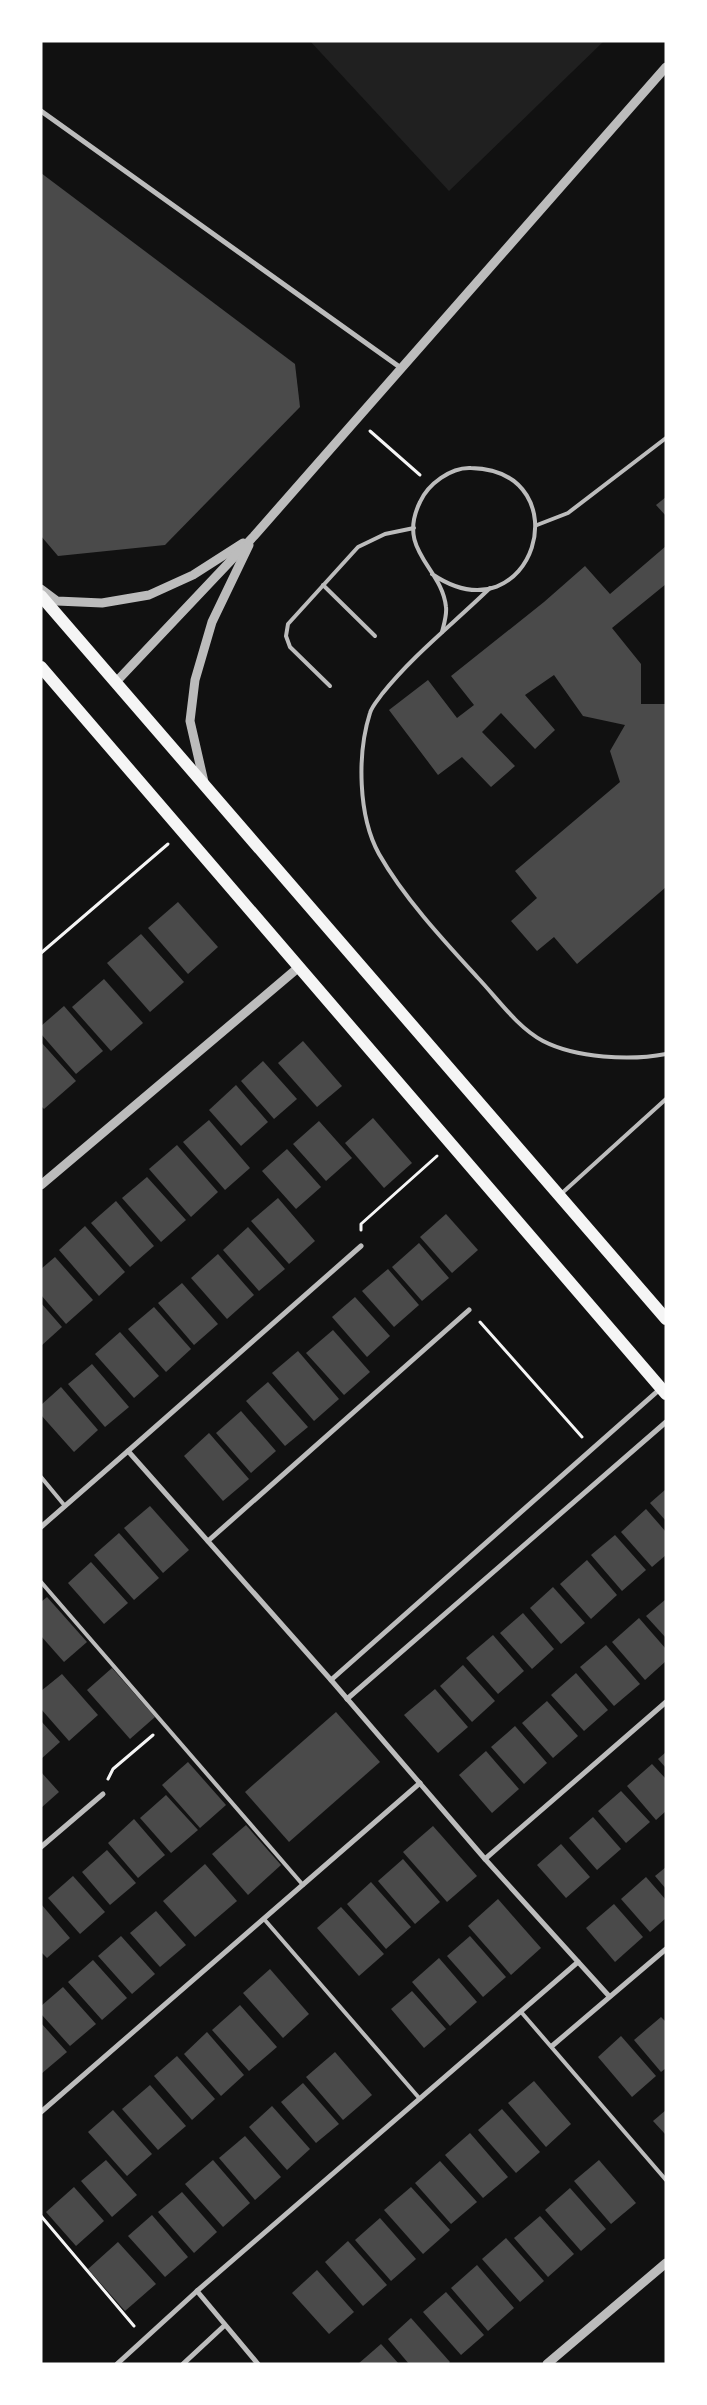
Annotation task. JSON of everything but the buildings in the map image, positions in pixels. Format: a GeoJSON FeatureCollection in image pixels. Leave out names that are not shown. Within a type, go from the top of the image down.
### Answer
{"type":"FeatureCollection","features":[{"type":"Feature","properties":{"kind":"main road"},"geometry":{"type":"LineString","coordinates":[[41,596],[666,1319]]}},
{"type":"Feature","properties":{"kind":"main road"},"geometry":{"type":"LineString","coordinates":[[41,667],[663,1391]]}},
{"type":"Feature","properties":{"kind":"street"},"geometry":{"type":"LineString","coordinates":[[116,682],[254,536],[666,67]]}},
{"type":"Feature","properties":{"kind":"street"},"geometry":{"type":"LineString","coordinates":[[41,111],[401,368]]}},
{"type":"Feature","properties":{"kind":"street"},"geometry":{"type":"LineString","coordinates":[[41,588],[57,601],[102,603],[149,595],[192,575],[254,536]]}},
{"type":"Feature","properties":{"kind":"street"},"geometry":{"type":"LineString","coordinates":[[204,784],[190,721],[195,680],[212,622],[254,536]]}},
{"type":"Feature","properties":{"kind":"street"},"geometry":{"type":"LineString","coordinates":[[41,1186],[299,967]]}},
{"type":"Feature","properties":{"kind":"street"},"geometry":{"type":"LineString","coordinates":[[41,1527],[361,1246]]}},
{"type":"Feature","properties":{"kind":"street"},"geometry":{"type":"LineString","coordinates":[[208,1542],[469,1310]]}},
{"type":"Feature","properties":{"kind":"street"},"geometry":{"type":"LineString","coordinates":[[331,1680],[592,1449],[663,1391]]}},
{"type":"Feature","properties":{"kind":"street"},"geometry":{"type":"LineString","coordinates":[[347,1699],[666,1422]]}},
{"type":"Feature","properties":{"kind":"street"},"geometry":{"type":"LineString","coordinates":[[128,1451],[331,1680],[485,1859],[608,1996]]}},
{"type":"Feature","properties":{"kind":"street"},"geometry":{"type":"LineString","coordinates":[[485,1859],[666,1702]]}},
{"type":"Feature","properties":{"kind":"street"},"geometry":{"type":"LineString","coordinates":[[41,2112],[420,1783]]}},
{"type":"Feature","properties":{"kind":"street"},"geometry":{"type":"LineString","coordinates":[[41,1847],[103,1794]]}},
{"type":"Feature","properties":{"kind":"street"},"geometry":{"type":"LineString","coordinates":[[552,2046],[608,1996],[666,1949]]}},
{"type":"Feature","properties":{"kind":"street"},"geometry":{"type":"LineString","coordinates":[[116,2364],[578,1962]]}},
{"type":"Feature","properties":{"kind":"street"},"geometry":{"type":"LineString","coordinates":[[547,2364],[666,2263]]}},
{"type":"Feature","properties":{"kind":"street"},"geometry":{"type":"LineString","coordinates":[[197,2292],[258,2364]]}},
{"type":"Feature","properties":{"kind":"street"},"geometry":{"type":"LineString","coordinates":[[183,2364],[225,2325]]}},
{"type":"Feature","properties":{"kind":"lane"},"geometry":{"type":"LineString","coordinates":[[536,525],[568,513],[666,438]]}},
{"type":"Feature","properties":{"kind":"lane"},"geometry":{"type":"LineString","coordinates":[[432,574],[449,584],[469,590],[490,588],[510,580],[525,565],[534,546],[536,525],[532,504],[520,487],[505,475],[486,468],[466,468],[448,474],[432,485],[420,501],[414,520],[414,539],[421,558],[432,574],[446,605],[447,614],[442,632]]}},
{"type":"Feature","properties":{"kind":"lane"},"geometry":{"type":"LineString","coordinates":[[330,686],[290,647],[286,636],[288,624],[358,547],[385,534],[414,528]]}},
{"type":"Feature","properties":{"kind":"lane"},"geometry":{"type":"LineString","coordinates":[[323,585],[375,636]]}},
{"type":"Feature","properties":{"kind":"lane"},"geometry":{"type":"LineString","coordinates":[[490,588],[396,677],[370,711],[363,740],[361,780],[365,812],[378,852],[404,890],[453,950],[525,1028],[557,1046],[586,1054],[654,1056],[666,1054]]}},
{"type":"Feature","properties":{"kind":"lane"},"geometry":{"type":"LineString","coordinates":[[560,1196],[666,1099]]}},
{"type":"Feature","properties":{"kind":"lane"},"geometry":{"type":"LineString","coordinates":[[41,1477],[66,1506]]}},
{"type":"Feature","properties":{"kind":"lane"},"geometry":{"type":"LineString","coordinates":[[41,1582],[303,1885]]}},
{"type":"Feature","properties":{"kind":"lane"},"geometry":{"type":"LineString","coordinates":[[264,1919],[420,2099]]}},
{"type":"Feature","properties":{"kind":"lane"},"geometry":{"type":"LineString","coordinates":[[522,2012],[666,2180]]}},
{"type":"Feature","properties":{"kind":"path"},"geometry":{"type":"LineString","coordinates":[[357,419],[432,485]]}},
{"type":"Feature","properties":{"kind":"path"},"geometry":{"type":"LineString","coordinates":[[41,953],[182,832]]}},
{"type":"Feature","properties":{"kind":"path"},"geometry":{"type":"LineString","coordinates":[[361,1246],[361,1224],[450,1143]]}},
{"type":"Feature","properties":{"kind":"path"},"geometry":{"type":"LineString","coordinates":[[469,1310],[592,1449]]}},
{"type":"Feature","properties":{"kind":"path"},"geometry":{"type":"LineString","coordinates":[[103,1794],[112,1769],[165,1725]]}},
{"type":"Feature","properties":{"kind":"path"},"geometry":{"type":"LineString","coordinates":[[41,2216],[145,2338]]}},
{"type":"Feature","properties":{"kind":"shaded area"},"geometry":{"type":"Polygon","coordinates":[[[310,41],[604,41],[449,191],[310,41]]]}}]}
